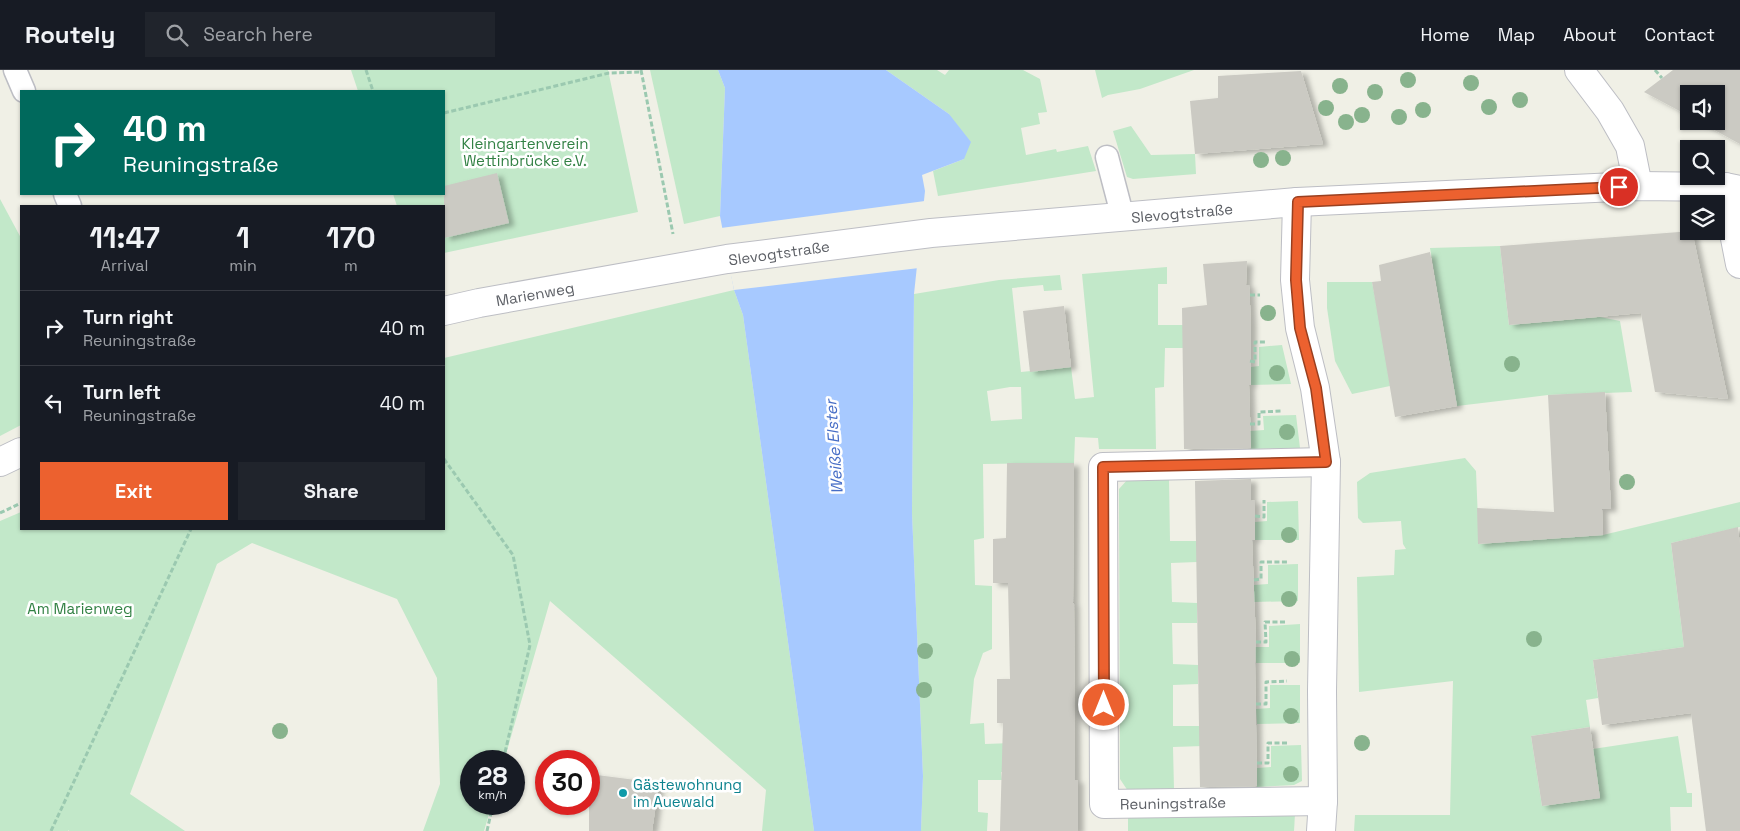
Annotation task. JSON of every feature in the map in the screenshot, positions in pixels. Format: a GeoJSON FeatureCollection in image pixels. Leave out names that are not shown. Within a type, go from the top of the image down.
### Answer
{"type":"FeatureCollection","features":[{"type":"Feature","properties":{"kind":"street"},"geometry":{"type":"LineString","coordinates":[[1579,70],[1610,111],[1630,146],[1638,186]]}},
{"type":"Feature","properties":{"kind":"street","name":"Slevogtstraße"},"geometry":{"type":"LineString","coordinates":[[626,279],[727,259],[931,233],[1298,202],[1638,186],[1732,188]]}},
{"type":"Feature","properties":{"kind":"street"},"geometry":{"type":"LineString","coordinates":[[1732,188],[1740,264]]}},
{"type":"Feature","properties":{"kind":"street"},"geometry":{"type":"LineString","coordinates":[[1298,202],[1296,280],[1300,328],[1316,388],[1326,462],[1322,691],[1323,801],[1321,831]]}},
{"type":"Feature","properties":{"kind":"street","name":"Marienweg"},"geometry":{"type":"LineString","coordinates":[[445,312],[479,304],[626,279]]}},
{"type":"Feature","properties":{"kind":"street"},"geometry":{"type":"LineString","coordinates":[[0,462],[20,452]]}},
{"type":"Feature","properties":{"kind":"street","name":"Reuningstraße"},"geometry":{"type":"LineString","coordinates":[[1323,801],[1104,804],[1103,467],[1326,462]]}},
{"type":"Feature","properties":{"kind":"lane"},"geometry":{"type":"LineString","coordinates":[[15,70],[24,90]]}},
{"type":"Feature","properties":{"kind":"lane"},"geometry":{"type":"LineString","coordinates":[[1107,157],[1123,218]]}},
{"type":"Feature","properties":{"kind":"path"},"geometry":{"type":"LineString","coordinates":[[366,70],[373,90]]}},
{"type":"Feature","properties":{"kind":"path"},"geometry":{"type":"LineString","coordinates":[[1654,70],[1662,78]]}},
{"type":"Feature","properties":{"kind":"path"},"geometry":{"type":"LineString","coordinates":[[445,114],[609,73],[641,71],[680,268]]}},
{"type":"Feature","properties":{"kind":"path"},"geometry":{"type":"LineString","coordinates":[[1250,362],[1255,362],[1255,342],[1275,341]]}},
{"type":"Feature","properties":{"kind":"path"},"geometry":{"type":"LineString","coordinates":[[1250,424],[1259,424],[1259,412],[1291,411]]}},
{"type":"Feature","properties":{"kind":"path"},"geometry":{"type":"LineString","coordinates":[[445,460],[513,555],[515,564],[530,645],[506,750]]}},
{"type":"Feature","properties":{"kind":"path"},"geometry":{"type":"LineString","coordinates":[[1255,516],[1264,517],[1264,500],[1272,499]]}},
{"type":"Feature","properties":{"kind":"path"},"geometry":{"type":"LineString","coordinates":[[0,513],[20,503]]}},
{"type":"Feature","properties":{"kind":"path"},"geometry":{"type":"LineString","coordinates":[[51,831],[191,530]]}},
{"type":"Feature","properties":{"kind":"path"},"geometry":{"type":"LineString","coordinates":[[1254,580],[1261,579],[1261,562],[1296,561]]}},
{"type":"Feature","properties":{"kind":"path"},"geometry":{"type":"LineString","coordinates":[[1256,642],[1266,642],[1265,622],[1289,622]]}},
{"type":"Feature","properties":{"kind":"path"},"geometry":{"type":"LineString","coordinates":[[1256,704],[1266,704],[1266,682],[1296,681]]}},
{"type":"Feature","properties":{"kind":"path"},"geometry":{"type":"LineString","coordinates":[[1257,763],[1268,763],[1268,743],[1296,742]]}},
{"type":"Feature","properties":{"kind":"path"},"geometry":{"type":"LineString","coordinates":[[487,831],[491,815]]}},
{"type":"Feature","properties":{"kind":"green space","name":"Kleingartenverein Wettinbrücke e.V."},"geometry":{"type":"Polygon","coordinates":[[[351,70],[608,70],[638,212],[445,253],[445,205],[397,205],[393,195],[445,195],[445,90],[358,90],[351,70]]]}},
{"type":"Feature","properties":{"kind":"green space"},"geometry":{"type":"Polygon","coordinates":[[[650,70],[718,70],[725,88],[720,216],[684,224],[650,70]]]}},
{"type":"Feature","properties":{"kind":"green space"},"geometry":{"type":"Polygon","coordinates":[[[886,70],[937,70],[945,75],[949,70],[1023,70],[1040,79],[1047,112],[1038,113],[1040,124],[1021,128],[1026,155],[1056,149],[1057,152],[1088,146],[1096,171],[938,196],[933,171],[964,159],[949,114],[886,70]]]}},
{"type":"Feature","properties":{"kind":"green space"},"geometry":{"type":"Polygon","coordinates":[[[1095,70],[1194,70],[1140,89],[1108,95],[1102,98],[1095,70]]]}},
{"type":"Feature","properties":{"kind":"green space"},"geometry":{"type":"Polygon","coordinates":[[[1131,126],[1151,155],[1195,154],[1196,174],[1133,179],[1127,177],[1113,131],[1131,126]]]}},
{"type":"Feature","properties":{"kind":"green space"},"geometry":{"type":"Polygon","coordinates":[[[0,199],[20,236],[20,426],[0,436],[0,199]]]}},
{"type":"Feature","properties":{"kind":"green space"},"geometry":{"type":"Polygon","coordinates":[[[1500,246],[1509,325],[1600,317],[1620,321],[1632,392],[1548,395],[1457,406],[1430,248],[1500,246]]]}},
{"type":"Feature","properties":{"kind":"green space"},"geometry":{"type":"Polygon","coordinates":[[[1167,267],[1167,284],[1158,284],[1158,325],[1197,325],[1197,348],[1165,348],[1164,387],[1155,388],[1156,449],[1099,449],[1098,438],[1075,437],[1074,463],[983,464],[984,538],[974,540],[975,585],[992,586],[992,649],[983,653],[974,679],[970,724],[984,723],[985,744],[1012,743],[1038,772],[1001,772],[1002,780],[978,780],[978,812],[988,813],[987,831],[921,831],[923,776],[912,513],[914,294],[999,280],[1060,275],[1062,290],[1044,291],[1043,285],[1012,288],[1021,372],[1071,367],[1075,399],[1094,397],[1082,274],[1167,267]],[[1021,387],[987,391],[991,421],[1022,419],[1021,387]]]}},
{"type":"Feature","properties":{"kind":"green space"},"geometry":{"type":"Polygon","coordinates":[[[1327,282],[1372,282],[1390,386],[1352,394],[1335,361],[1327,308],[1327,282]]]}},
{"type":"Feature","properties":{"kind":"green space","name":"Am Marienweg"},"geometry":{"type":"Polygon","coordinates":[[[734,290],[743,315],[814,831],[762,831],[766,790],[550,601],[507,750],[460,750],[460,815],[489,815],[484,831],[423,831],[440,784],[437,678],[397,599],[252,543],[217,564],[130,794],[185,831],[0,831],[0,521],[20,512],[20,530],[445,530],[445,358],[734,290]]]}},
{"type":"Feature","properties":{"kind":"green space"},"geometry":{"type":"Polygon","coordinates":[[[1282,345],[1291,384],[1251,385],[1251,367],[1259,366],[1259,347],[1282,345]]]}},
{"type":"Feature","properties":{"kind":"green space"},"geometry":{"type":"Polygon","coordinates":[[[1296,415],[1300,448],[1251,449],[1250,431],[1264,430],[1263,416],[1296,415]]]}},
{"type":"Feature","properties":{"kind":"green space"},"geometry":{"type":"Polygon","coordinates":[[[1465,458],[1476,471],[1479,544],[1603,535],[1740,502],[1740,527],[1671,543],[1684,647],[1593,660],[1598,698],[1586,700],[1590,727],[1531,736],[1542,806],[1600,798],[1593,749],[1678,736],[1687,793],[1692,793],[1692,807],[1670,807],[1671,831],[1354,831],[1355,815],[1450,815],[1453,681],[1359,692],[1357,577],[1394,575],[1395,550],[1406,549],[1403,544],[1401,521],[1363,523],[1358,518],[1357,482],[1370,473],[1465,458]]]}},
{"type":"Feature","properties":{"kind":"green space"},"geometry":{"type":"Polygon","coordinates":[[[1169,478],[1170,541],[1197,541],[1197,562],[1171,563],[1172,602],[1197,603],[1197,623],[1172,623],[1173,664],[1198,665],[1198,684],[1173,685],[1173,726],[1203,726],[1203,746],[1173,747],[1174,789],[1128,791],[1120,779],[1119,489],[1128,479],[1169,478]]]}},
{"type":"Feature","properties":{"kind":"green space"},"geometry":{"type":"Polygon","coordinates":[[[1298,501],[1299,540],[1255,540],[1255,522],[1267,521],[1267,502],[1298,501]]]}},
{"type":"Feature","properties":{"kind":"green space"},"geometry":{"type":"Polygon","coordinates":[[[1298,564],[1298,601],[1254,602],[1254,585],[1268,584],[1268,565],[1298,564]]]}},
{"type":"Feature","properties":{"kind":"green space"},"geometry":{"type":"Polygon","coordinates":[[[1300,624],[1300,663],[1256,663],[1255,647],[1269,647],[1269,626],[1300,624]]]}},
{"type":"Feature","properties":{"kind":"green space"},"geometry":{"type":"Polygon","coordinates":[[[1270,685],[1300,685],[1300,723],[1257,724],[1256,709],[1270,708],[1270,685]]]}},
{"type":"Feature","properties":{"kind":"green space"},"geometry":{"type":"Polygon","coordinates":[[[1301,745],[1302,781],[1294,785],[1257,787],[1257,768],[1271,767],[1271,746],[1301,745]]]}},
{"type":"Feature","properties":{"kind":"green space"},"geometry":{"type":"Polygon","coordinates":[[[1295,814],[1294,831],[1128,831],[1128,817],[1295,814]]]}},
{"type":"Feature","properties":{"kind":"water","name":"Weiße Elster"},"geometry":{"type":"Polygon","coordinates":[[[718,70],[886,70],[949,114],[971,142],[964,159],[922,175],[925,191],[914,294],[912,513],[923,776],[921,831],[814,831],[743,315],[734,290],[720,216],[725,88],[718,70]]]}},
{"type":"Feature","properties":{"kind":"pier"},"geometry":{"type":"Polygon","coordinates":[[[925,201],[919,268],[734,290],[721,228],[925,201]]]}},
{"type":"Feature","properties":{"kind":"building"},"geometry":{"type":"Polygon","coordinates":[[[1673,70],[1740,70],[1740,144],[1714,130],[1725,130],[1725,85],[1680,85],[1680,111],[1644,92],[1673,70]]]}},
{"type":"Feature","properties":{"kind":"building"},"geometry":{"type":"Polygon","coordinates":[[[1301,71],[1323,144],[1195,154],[1190,101],[1218,98],[1218,76],[1301,71]]]}},
{"type":"Feature","properties":{"kind":"building"},"geometry":{"type":"Polygon","coordinates":[[[497,173],[509,223],[445,238],[445,186],[497,173]]]}},
{"type":"Feature","properties":{"kind":"building"},"geometry":{"type":"Polygon","coordinates":[[[1680,232],[1680,240],[1694,240],[1728,399],[1655,392],[1641,313],[1509,325],[1500,246],[1680,232]]]}},
{"type":"Feature","properties":{"kind":"building"},"geometry":{"type":"Polygon","coordinates":[[[1430,252],[1457,406],[1395,417],[1372,282],[1381,281],[1379,265],[1430,252]]]}},
{"type":"Feature","properties":{"kind":"building"},"geometry":{"type":"Polygon","coordinates":[[[1247,261],[1246,285],[1249,285],[1251,324],[1251,385],[1249,385],[1251,448],[1184,449],[1182,308],[1207,305],[1203,264],[1247,261]]]}},
{"type":"Feature","properties":{"kind":"building"},"geometry":{"type":"Polygon","coordinates":[[[1064,306],[1071,367],[1030,372],[1023,311],[1064,306]]]}},
{"type":"Feature","properties":{"kind":"building"},"geometry":{"type":"Polygon","coordinates":[[[1605,392],[1611,509],[1602,509],[1603,535],[1478,544],[1477,508],[1554,512],[1548,395],[1605,392]]]}},
{"type":"Feature","properties":{"kind":"building"},"geometry":{"type":"Polygon","coordinates":[[[1007,463],[1074,463],[1073,603],[1075,780],[1078,780],[1078,831],[1000,831],[1003,723],[997,723],[997,679],[1010,679],[1008,583],[993,583],[993,539],[1006,538],[1007,463]]]}},
{"type":"Feature","properties":{"kind":"building"},"geometry":{"type":"Polygon","coordinates":[[[1251,479],[1251,501],[1255,500],[1255,540],[1252,540],[1256,642],[1257,786],[1200,787],[1195,481],[1251,479]]]}},
{"type":"Feature","properties":{"kind":"building"},"geometry":{"type":"Polygon","coordinates":[[[1738,527],[1740,546],[1740,831],[1706,831],[1691,713],[1602,725],[1593,660],[1684,647],[1671,543],[1738,527]]]}},
{"type":"Feature","properties":{"kind":"building"},"geometry":{"type":"Polygon","coordinates":[[[1590,727],[1600,798],[1542,806],[1531,736],[1590,727]]]}},
{"type":"Feature","properties":{"kind":"building","name":"Gästewohnung im Auewald"},"geometry":{"type":"Polygon","coordinates":[[[600,775],[659,783],[652,831],[589,831],[589,815],[600,815],[600,775]]]}},
{"type":"Feature","properties":{"kind":"place","name":"Gästewohnung im Auewald"},"geometry":{"type":"Point","coordinates":[623,793]}},
{"type":"Feature","properties":{"kind":"route"},"geometry":{"type":"LineString","coordinates":[[1104,705],[1103,467],[1326,462],[1316,388],[1300,328],[1296,280],[1298,202],[1619,187]]}}]}
